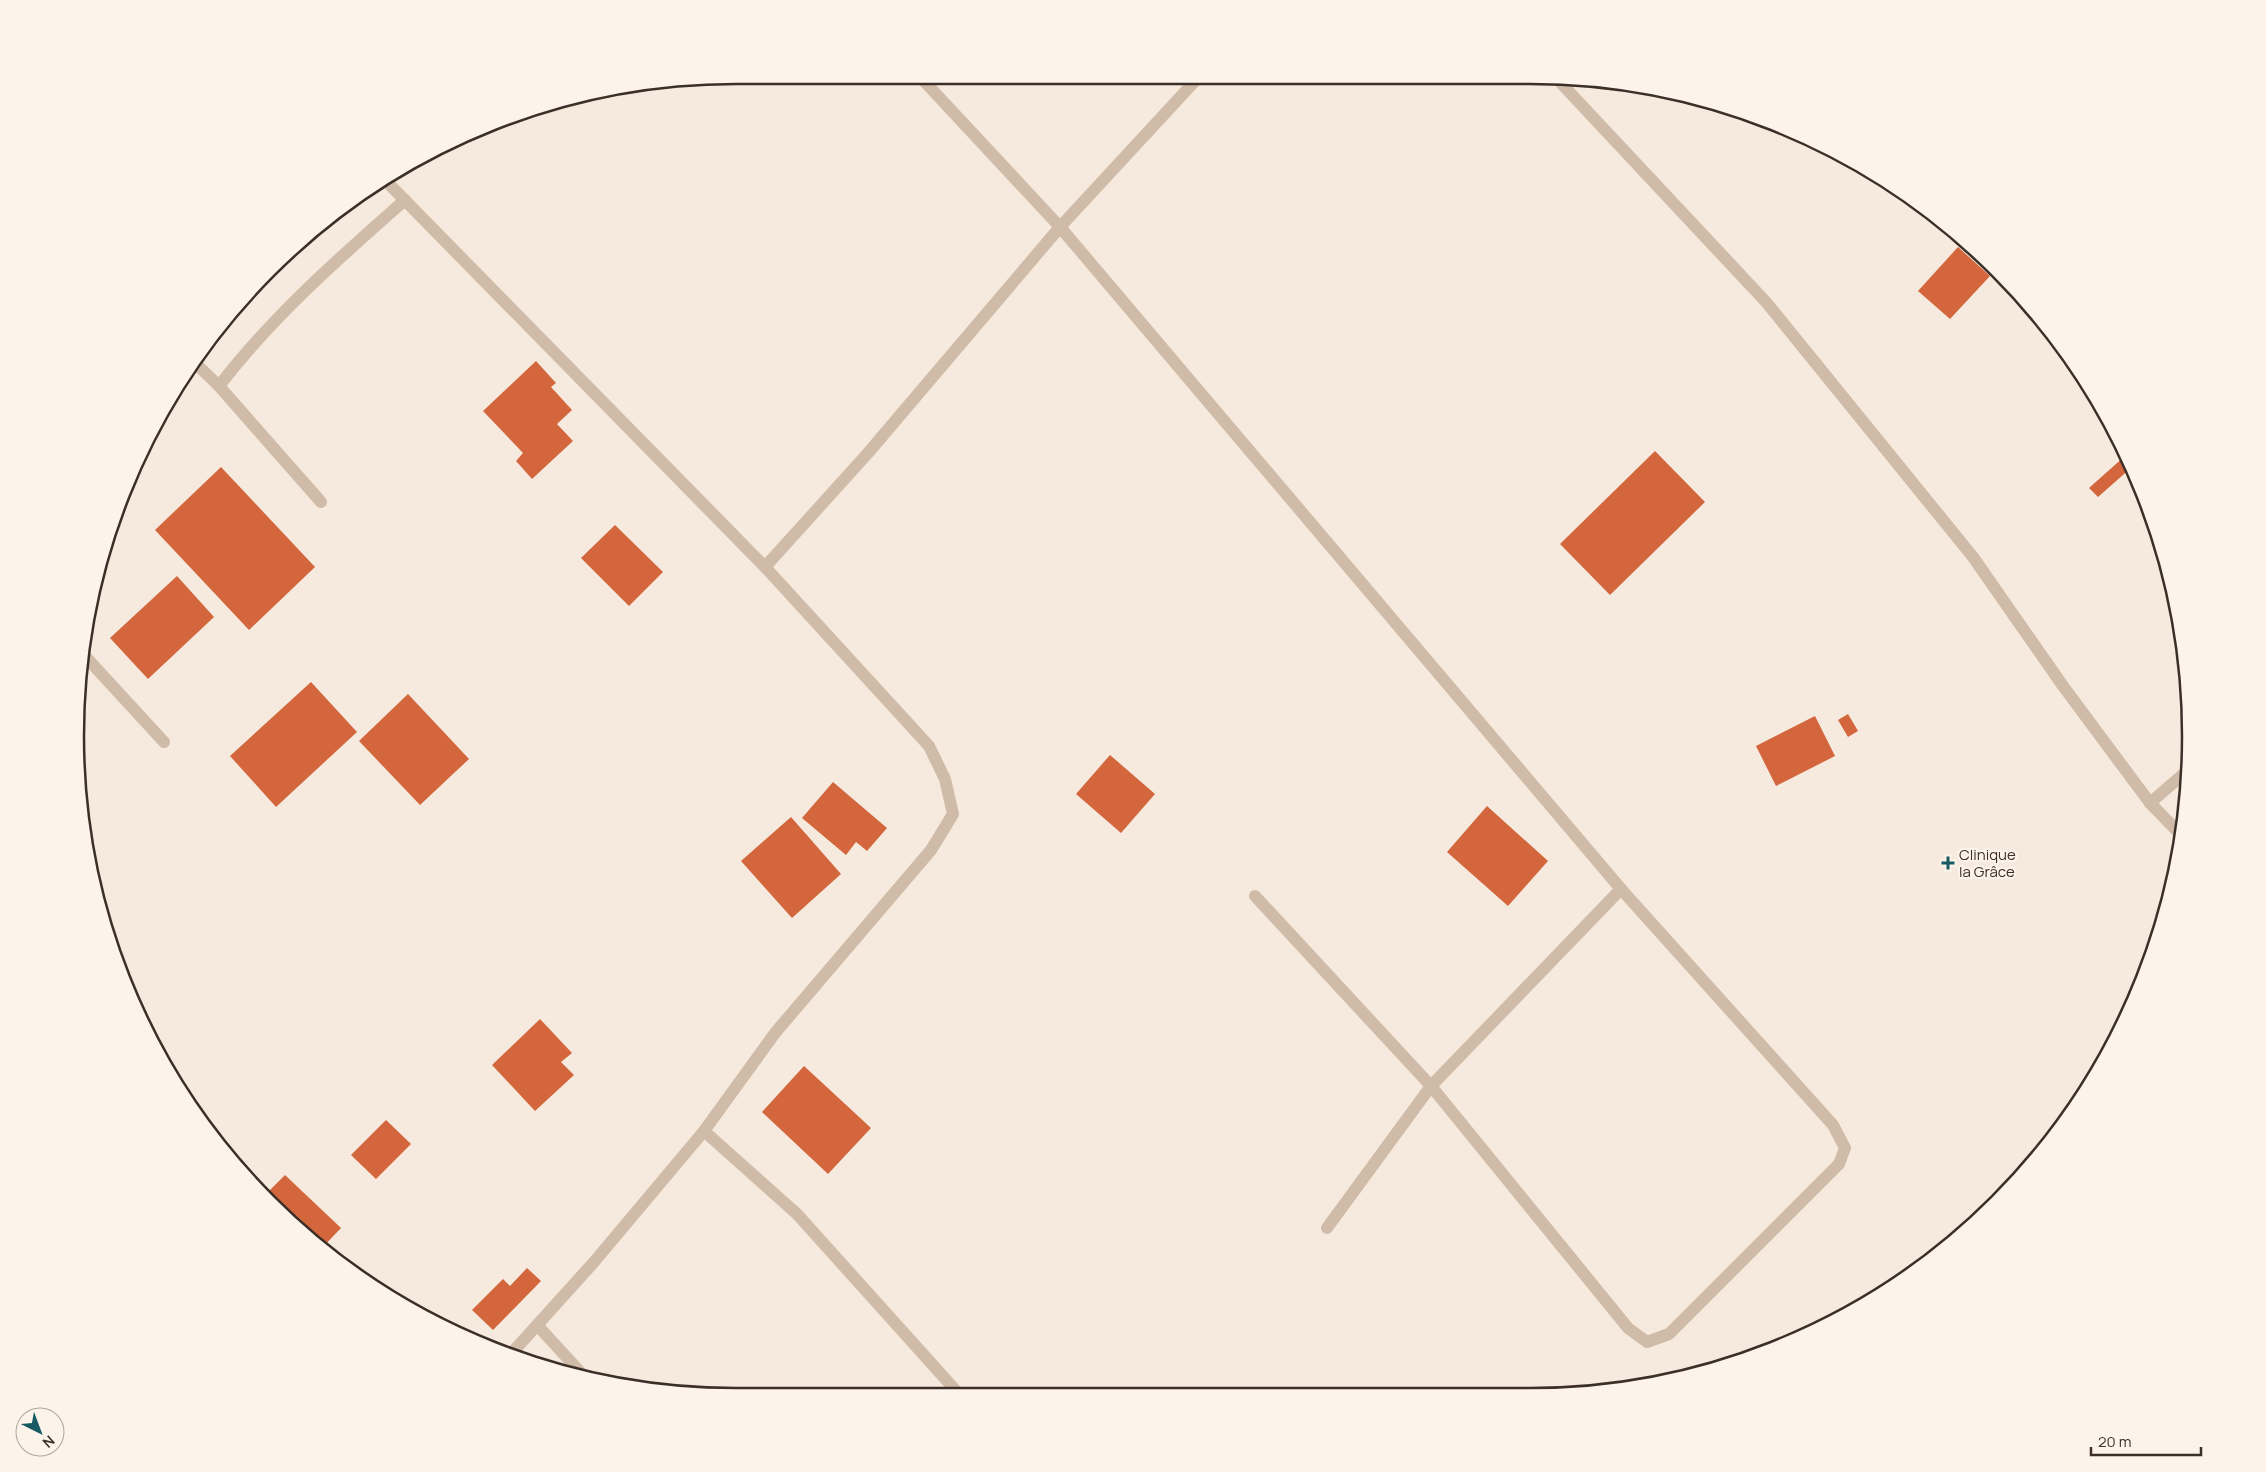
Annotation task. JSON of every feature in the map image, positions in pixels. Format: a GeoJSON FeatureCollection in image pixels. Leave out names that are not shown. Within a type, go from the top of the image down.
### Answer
{"type":"FeatureCollection","features":[{"type":"Feature","properties":{"kind":"street"},"geometry":{"type":"LineString","coordinates":[[927,84],[1060,227],[1620,889],[1833,1125],[1845,1148],[1839,1164],[1669,1334],[1647,1342],[1628,1328],[1431,1086],[1255,896]]}},
{"type":"Feature","properties":{"kind":"street"},"geometry":{"type":"LineString","coordinates":[[765,567],[868,453],[1060,227],[1191,84]]}},
{"type":"Feature","properties":{"kind":"street"},"geometry":{"type":"LineString","coordinates":[[1562,85],[1772,310],[1973,557],[2063,686],[2150,803],[2176,829]]}},
{"type":"Feature","properties":{"kind":"street"},"geometry":{"type":"LineString","coordinates":[[389,184],[765,567],[929,746],[945,779],[953,814],[932,850],[775,1033],[704,1131],[538,1326],[515,1350]]}},
{"type":"Feature","properties":{"kind":"street"},"geometry":{"type":"LineString","coordinates":[[219,386],[248,349],[334,263],[405,200]]}},
{"type":"Feature","properties":{"kind":"street"},"geometry":{"type":"LineString","coordinates":[[199,367],[219,386],[321,502]]}},
{"type":"Feature","properties":{"kind":"street"},"geometry":{"type":"LineString","coordinates":[[88,660],[164,742]]}},
{"type":"Feature","properties":{"kind":"street"},"geometry":{"type":"LineString","coordinates":[[2150,803],[2181,776]]}},
{"type":"Feature","properties":{"kind":"street"},"geometry":{"type":"LineString","coordinates":[[1327,1228],[1431,1086],[1620,889]]}},
{"type":"Feature","properties":{"kind":"street"},"geometry":{"type":"LineString","coordinates":[[704,1131],[797,1214],[954,1388]]}},
{"type":"Feature","properties":{"kind":"street"},"geometry":{"type":"LineString","coordinates":[[538,1326],[577,1368]]}},
{"type":"Feature","properties":{"kind":"building"},"geometry":{"type":"Polygon","coordinates":[[[1958,247],[1990,276],[1950,319],[1918,291],[1958,247]]]}},
{"type":"Feature","properties":{"kind":"building"},"geometry":{"type":"Polygon","coordinates":[[[536,361],[556,383],[551,387],[572,410],[557,424],[573,441],[532,479],[516,461],[523,453],[483,411],[536,361]]]}},
{"type":"Feature","properties":{"kind":"building"},"geometry":{"type":"Polygon","coordinates":[[[1655,451],[1705,502],[1610,595],[1560,544],[1655,451]]]}},
{"type":"Feature","properties":{"kind":"building"},"geometry":{"type":"Polygon","coordinates":[[[2121,460],[2126,472],[2098,497],[2089,488],[2121,460]]]}},
{"type":"Feature","properties":{"kind":"building"},"geometry":{"type":"Polygon","coordinates":[[[221,467],[315,567],[249,630],[155,530],[221,467]]]}},
{"type":"Feature","properties":{"kind":"building"},"geometry":{"type":"Polygon","coordinates":[[[615,525],[663,572],[629,606],[581,558],[615,525]]]}},
{"type":"Feature","properties":{"kind":"building"},"geometry":{"type":"Polygon","coordinates":[[[177,576],[214,617],[148,679],[110,638],[177,576]]]}},
{"type":"Feature","properties":{"kind":"building"},"geometry":{"type":"Polygon","coordinates":[[[311,682],[357,732],[276,807],[230,756],[311,682]]]}},
{"type":"Feature","properties":{"kind":"building"},"geometry":{"type":"Polygon","coordinates":[[[408,694],[469,759],[420,805],[359,741],[408,694]]]}},
{"type":"Feature","properties":{"kind":"building"},"geometry":{"type":"Polygon","coordinates":[[[1848,714],[1858,731],[1848,737],[1838,720],[1848,714]]]}},
{"type":"Feature","properties":{"kind":"building"},"geometry":{"type":"Polygon","coordinates":[[[1815,716],[1835,756],[1776,786],[1756,746],[1815,716]]]}},
{"type":"Feature","properties":{"kind":"building"},"geometry":{"type":"Polygon","coordinates":[[[1110,755],[1155,794],[1121,833],[1076,794],[1110,755]]]}},
{"type":"Feature","properties":{"kind":"building"},"geometry":{"type":"Polygon","coordinates":[[[833,782],[887,828],[867,851],[856,842],[846,855],[802,818],[833,782]]]}},
{"type":"Feature","properties":{"kind":"building"},"geometry":{"type":"Polygon","coordinates":[[[1487,806],[1548,861],[1508,906],[1447,852],[1487,806]]]}},
{"type":"Feature","properties":{"kind":"building"},"geometry":{"type":"Polygon","coordinates":[[[791,817],[841,874],[792,918],[741,861],[791,817]]]}},
{"type":"Feature","properties":{"kind":"building"},"geometry":{"type":"Polygon","coordinates":[[[540,1019],[572,1053],[561,1062],[574,1075],[535,1111],[492,1065],[540,1019]]]}},
{"type":"Feature","properties":{"kind":"building"},"geometry":{"type":"Polygon","coordinates":[[[804,1066],[871,1128],[828,1174],[762,1112],[804,1066]]]}},
{"type":"Feature","properties":{"kind":"building"},"geometry":{"type":"Polygon","coordinates":[[[386,1120],[411,1144],[376,1179],[351,1155],[386,1120]]]}},
{"type":"Feature","properties":{"kind":"building"},"geometry":{"type":"Polygon","coordinates":[[[285,1175],[341,1228],[327,1243],[269,1191],[285,1175]]]}},
{"type":"Feature","properties":{"kind":"building"},"geometry":{"type":"Polygon","coordinates":[[[527,1268],[541,1281],[493,1330],[472,1310],[503,1279],[510,1286],[527,1268]]]}},
{"type":"Feature","properties":{"kind":"place","name":"Clinique la Grâce"},"geometry":{"type":"Point","coordinates":[1948,863]}}]}
